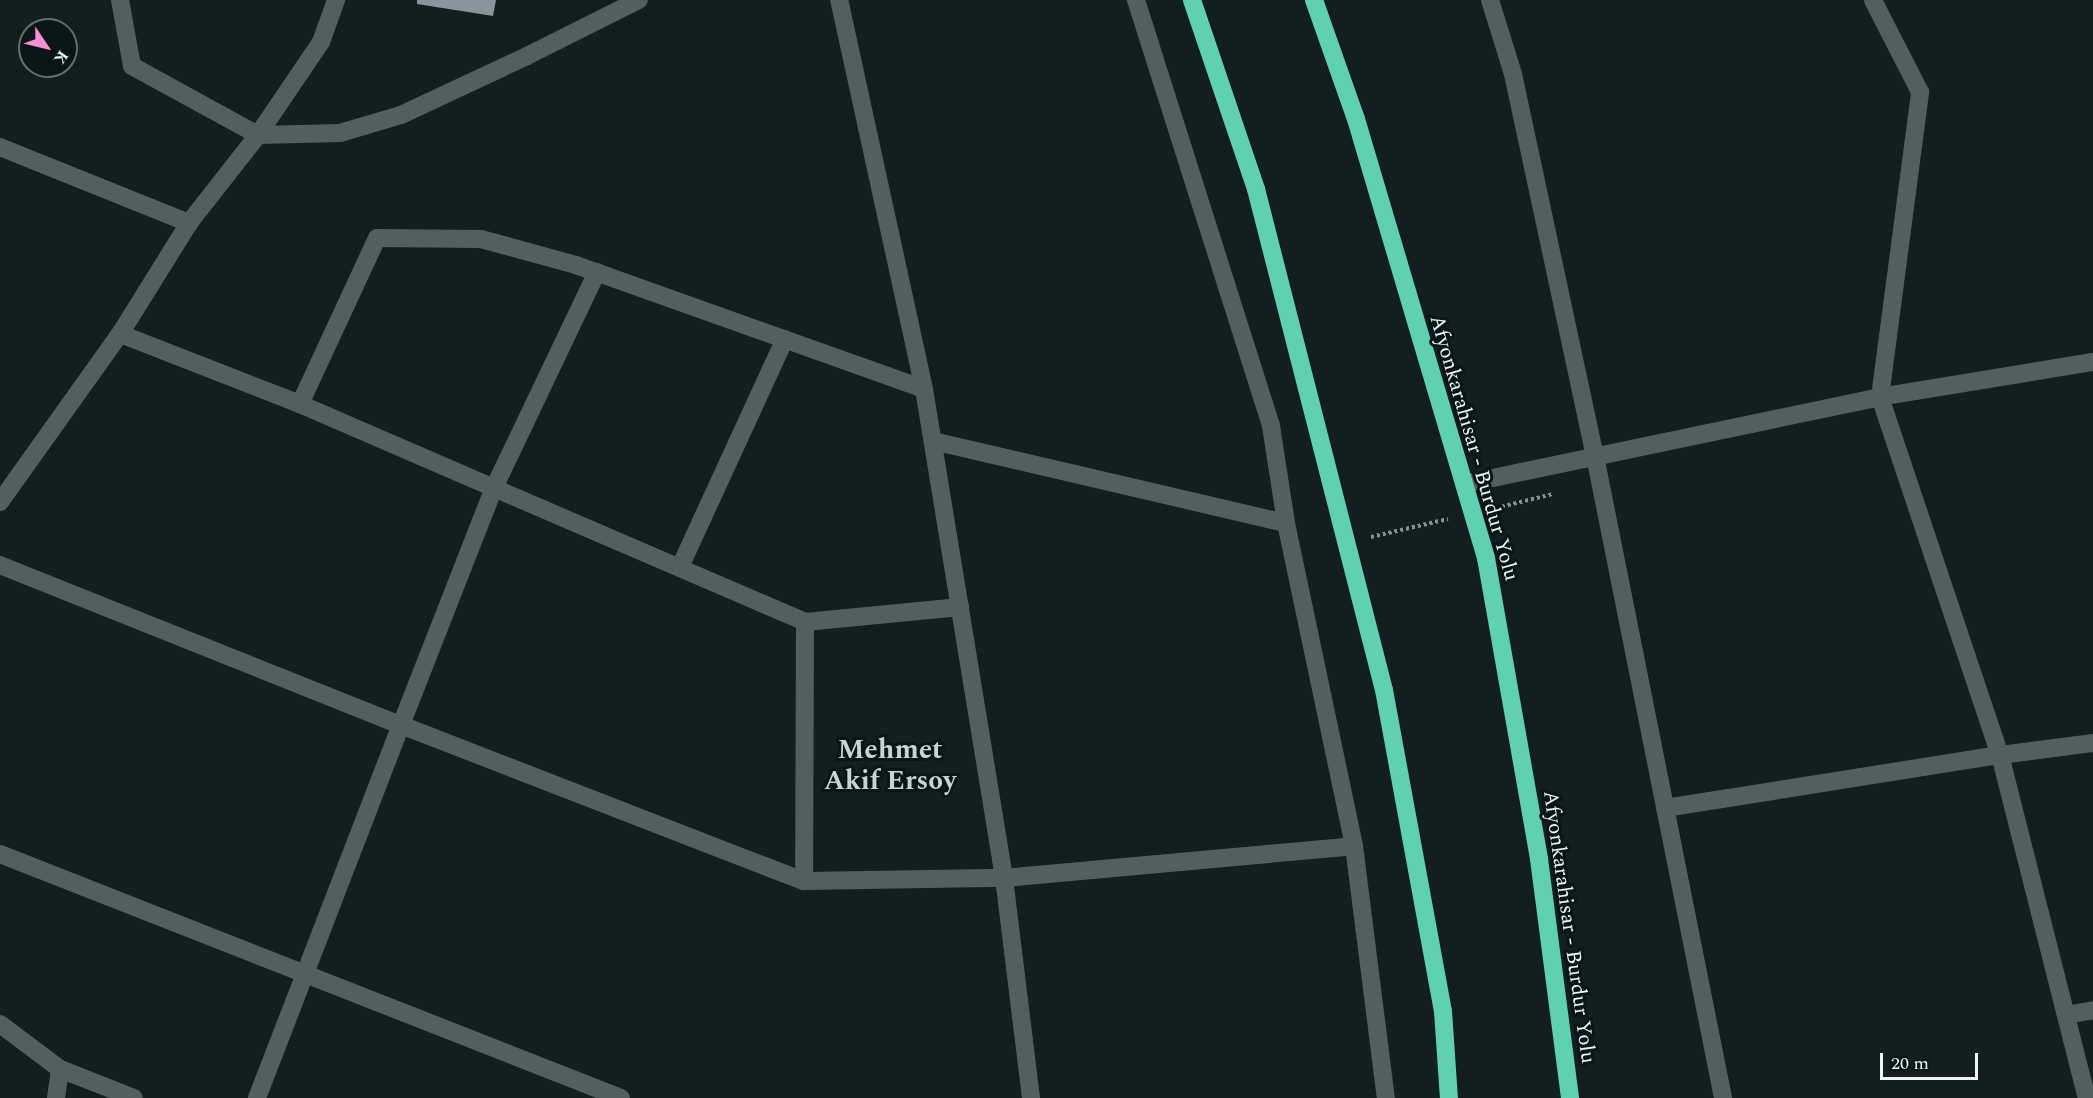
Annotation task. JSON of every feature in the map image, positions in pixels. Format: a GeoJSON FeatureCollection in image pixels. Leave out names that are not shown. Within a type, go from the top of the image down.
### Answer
{"type":"FeatureCollection","features":[{"type":"Feature","properties":{"kind":"highway"},"geometry":{"type":"LineString","coordinates":[[1192,0],[1256,189],[1384,690],[1443,1011],[1449,1098]]}},
{"type":"Feature","properties":{"kind":"highway","name":"Afyonkarahisar - Burdur Yolu"},"geometry":{"type":"LineString","coordinates":[[1314,0],[1356,119],[1486,558],[1539,859],[1570,1098]]}},
{"type":"Feature","properties":{"kind":"street"},"geometry":{"type":"LineString","coordinates":[[120,0],[132,66],[258,135],[340,133],[401,115],[639,0]]}},
{"type":"Feature","properties":{"kind":"street"},"geometry":{"type":"LineString","coordinates":[[0,502],[120,334],[189,224],[258,135],[321,42],[336,0]]}},
{"type":"Feature","properties":{"kind":"street"},"geometry":{"type":"LineString","coordinates":[[839,0],[924,389],[1004,878],[1030,1098]]}},
{"type":"Feature","properties":{"kind":"street"},"geometry":{"type":"LineString","coordinates":[[1136,0],[1271,426],[1286,523],[1354,846],[1386,1098]]}},
{"type":"Feature","properties":{"kind":"street"},"geometry":{"type":"LineString","coordinates":[[1490,0],[1513,74],[1595,456],[1723,1098]]}},
{"type":"Feature","properties":{"kind":"street"},"geometry":{"type":"LineString","coordinates":[[1873,0],[1920,92],[1880,397],[2000,755],[2086,1098]]}},
{"type":"Feature","properties":{"kind":"street"},"geometry":{"type":"LineString","coordinates":[[0,147],[189,224]]}},
{"type":"Feature","properties":{"kind":"street"},"geometry":{"type":"LineString","coordinates":[[300,405],[377,238],[481,239],[597,272],[924,389]]}},
{"type":"Feature","properties":{"kind":"street"},"geometry":{"type":"LineString","coordinates":[[257,1098],[303,973],[494,488],[597,272]]}},
{"type":"Feature","properties":{"kind":"street"},"geometry":{"type":"LineString","coordinates":[[120,334],[300,405],[806,622],[960,607]]}},
{"type":"Feature","properties":{"kind":"street"},"geometry":{"type":"LineString","coordinates":[[680,567],[785,339]]}},
{"type":"Feature","properties":{"kind":"street"},"geometry":{"type":"LineString","coordinates":[[1464,484],[1880,397],[2093,362]]}},
{"type":"Feature","properties":{"kind":"street"},"geometry":{"type":"LineString","coordinates":[[933,441],[1286,523]]}},
{"type":"Feature","properties":{"kind":"street"},"geometry":{"type":"LineString","coordinates":[[0,565],[401,725],[804,881],[1004,878],[1354,846]]}},
{"type":"Feature","properties":{"kind":"street"},"geometry":{"type":"LineString","coordinates":[[804,881],[806,622]]}},
{"type":"Feature","properties":{"kind":"street"},"geometry":{"type":"LineString","coordinates":[[1665,808],[2000,755],[2093,743]]}},
{"type":"Feature","properties":{"kind":"street"},"geometry":{"type":"LineString","coordinates":[[0,854],[621,1098]]}},
{"type":"Feature","properties":{"kind":"street"},"geometry":{"type":"LineString","coordinates":[[2066,1015],[2093,1010]]}},
{"type":"Feature","properties":{"kind":"street"},"geometry":{"type":"LineString","coordinates":[[0,1024],[60,1069],[134,1098]]}},
{"type":"Feature","properties":{"kind":"street"},"geometry":{"type":"LineString","coordinates":[[56,1098],[60,1069]]}},
{"type":"Feature","properties":{"kind":"path"},"geometry":{"type":"LineString","coordinates":[[1494,508],[1561,493]]}},
{"type":"Feature","properties":{"kind":"path"},"geometry":{"type":"LineString","coordinates":[[1360,540],[1449,519]]}},
{"type":"Feature","properties":{"kind":"building"},"geometry":{"type":"Polygon","coordinates":[[[417,0],[496,0],[493,16],[417,4],[417,0]]]}},
{"type":"Feature","properties":{"kind":"district","name":"Mehmet Akif Ersoy"},"geometry":{"type":"Point","coordinates":[890,766]}}]}
